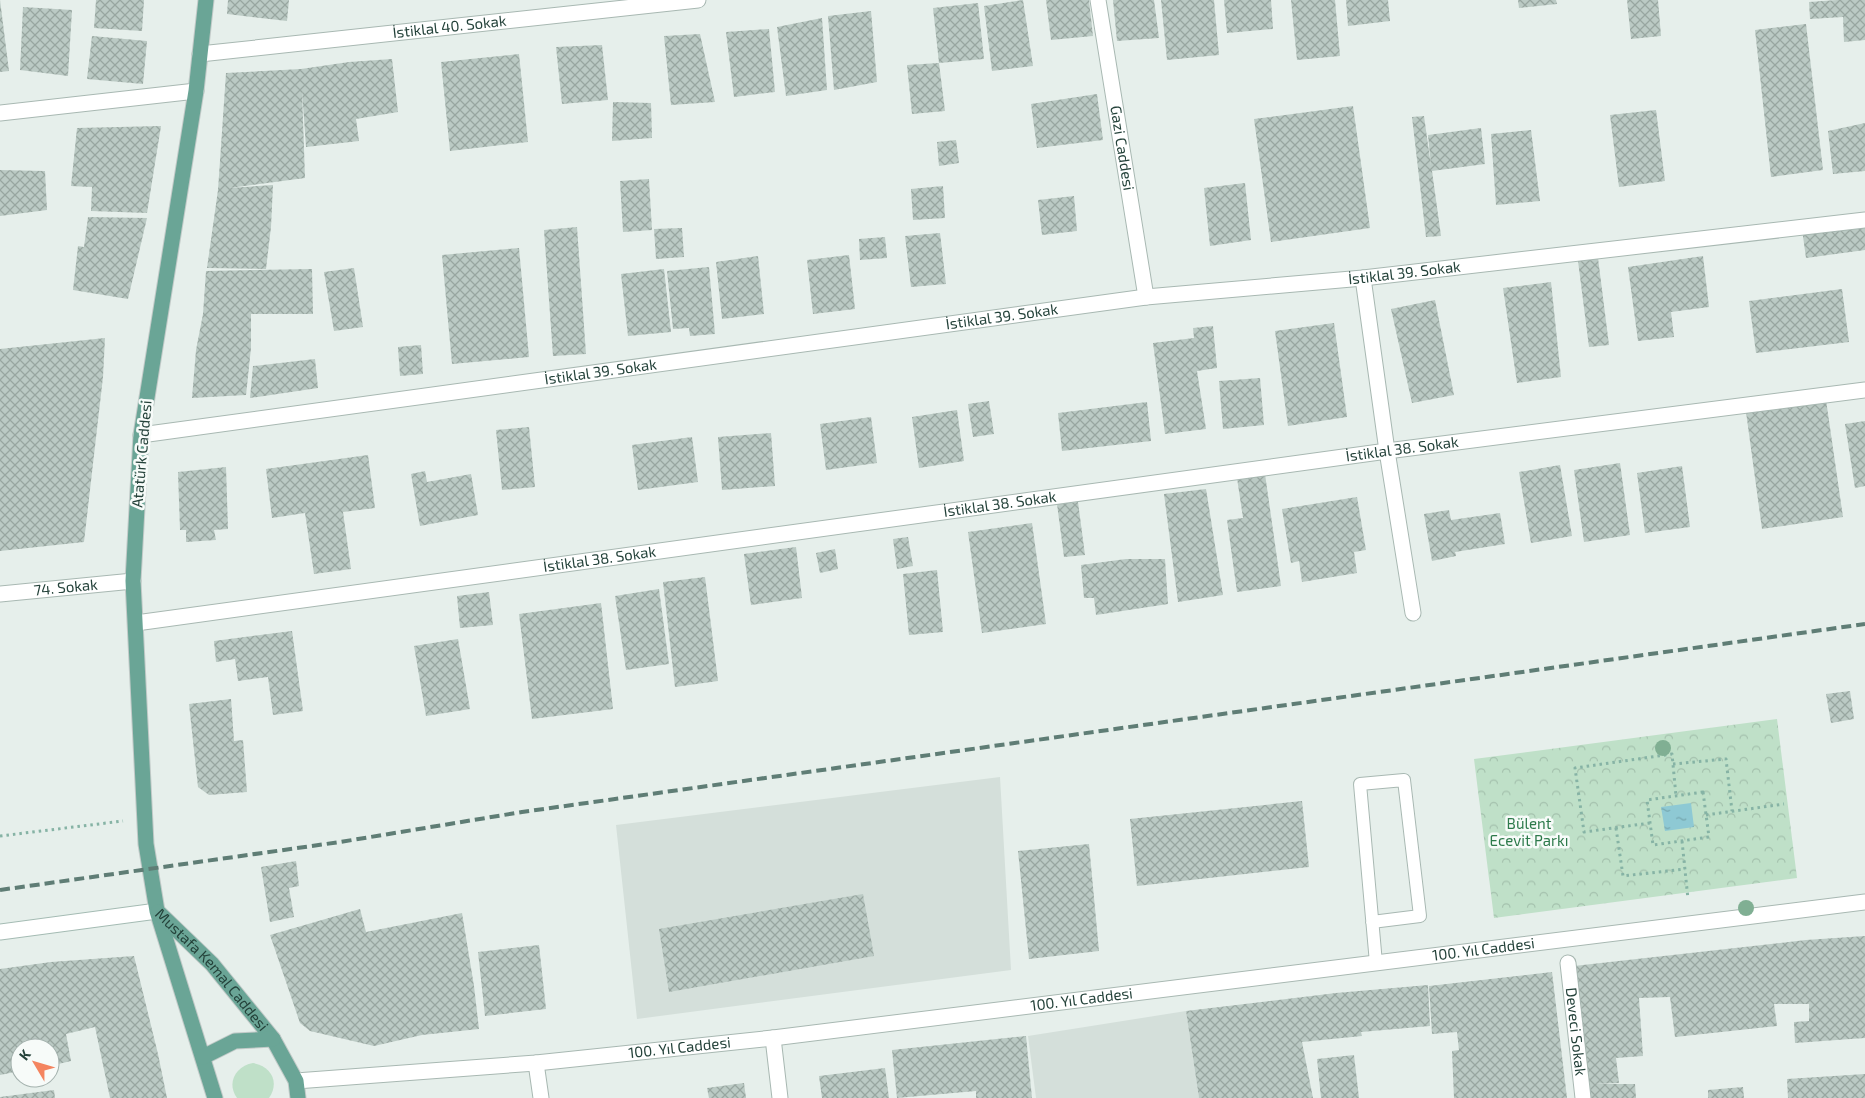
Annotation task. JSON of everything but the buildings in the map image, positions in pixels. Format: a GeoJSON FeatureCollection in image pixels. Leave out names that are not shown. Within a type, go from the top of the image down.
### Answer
{"type":"FeatureCollection","features":[{"type":"Feature","properties":{"kind":"main road","name":"Atatürk Caddesi"},"geometry":{"type":"LineString","coordinates":[[157,911],[146,844],[133,581],[141,435],[196,91],[206,0]]}},
{"type":"Feature","properties":{"kind":"main road","name":"Mustafa Kemal Caddesi"},"geometry":{"type":"LineString","coordinates":[[157,911],[212,964],[273,1039],[296,1081],[298,1098]]}},
{"type":"Feature","properties":{"kind":"main road","name":"Mustafa Kemal Caddesi"},"geometry":{"type":"LineString","coordinates":[[157,911],[215,1098]]}},
{"type":"Feature","properties":{"kind":"main road"},"geometry":{"type":"LineString","coordinates":[[203,1057],[235,1041],[273,1039]]}},
{"type":"Feature","properties":{"kind":"street","name":"İstiklal 40. Sokak"},"geometry":{"type":"LineString","coordinates":[[200,54],[698,0]]}},
{"type":"Feature","properties":{"kind":"street","name":"Gazi Caddesi"},"geometry":{"type":"LineString","coordinates":[[1098,0],[1146,297]]}},
{"type":"Feature","properties":{"kind":"street"},"geometry":{"type":"LineString","coordinates":[[0,113],[196,91]]}},
{"type":"Feature","properties":{"kind":"street","name":"İstiklal 39. Sokak"},"geometry":{"type":"LineString","coordinates":[[141,435],[1146,297],[1363,278],[1865,220]]}},
{"type":"Feature","properties":{"kind":"street"},"geometry":{"type":"LineString","coordinates":[[1363,278],[1387,451],[1413,613]]}},
{"type":"Feature","properties":{"kind":"street","name":"İstiklal 38. Sokak"},"geometry":{"type":"LineString","coordinates":[[136,623],[1387,451],[1865,390]]}},
{"type":"Feature","properties":{"kind":"street","name":"74. Sokak"},"geometry":{"type":"LineString","coordinates":[[0,594],[133,581]]}},
{"type":"Feature","properties":{"kind":"street","name":"100. Yıl Caddesi"},"geometry":{"type":"LineString","coordinates":[[296,1081],[536,1063],[773,1038],[1865,902]]}},
{"type":"Feature","properties":{"kind":"street"},"geometry":{"type":"LineString","coordinates":[[0,932],[157,911]]}},
{"type":"Feature","properties":{"kind":"street","name":"Deveci Sokak"},"geometry":{"type":"LineString","coordinates":[[1568,964],[1583,1098]]}},
{"type":"Feature","properties":{"kind":"street"},"geometry":{"type":"LineString","coordinates":[[773,1038],[780,1098]]}},
{"type":"Feature","properties":{"kind":"street"},"geometry":{"type":"LineString","coordinates":[[536,1063],[541,1098]]}},
{"type":"Feature","properties":{"kind":"lane"},"geometry":{"type":"LineString","coordinates":[[1372,922],[1420,916],[1404,780],[1360,784],[1372,922],[1376,963]]}},
{"type":"Feature","properties":{"kind":"path"},"geometry":{"type":"LineString","coordinates":[[1650,822],[1584,832],[1575,768],[1672,754],[1676,796]]}},
{"type":"Feature","properties":{"kind":"path"},"geometry":{"type":"LineString","coordinates":[[1673,764],[1726,759],[1732,811]]}},
{"type":"Feature","properties":{"kind":"path"},"geometry":{"type":"LineString","coordinates":[[1703,792],[1709,837],[1653,845],[1647,800],[1676,796],[1703,792]]}},
{"type":"Feature","properties":{"kind":"path"},"geometry":{"type":"LineString","coordinates":[[1706,815],[1784,804]]}},
{"type":"Feature","properties":{"kind":"path"},"geometry":{"type":"LineString","coordinates":[[0,836],[128,821]]}},
{"type":"Feature","properties":{"kind":"path"},"geometry":{"type":"LineString","coordinates":[[1616,828],[1622,876],[1685,869]]}},
{"type":"Feature","properties":{"kind":"path"},"geometry":{"type":"LineString","coordinates":[[1682,841],[1688,899]]}},
{"type":"Feature","properties":{"kind":"shaded area"},"geometry":{"type":"Polygon","coordinates":[[[1000,777],[1011,970],[637,1019],[616,825],[1000,777]]]}},
{"type":"Feature","properties":{"kind":"shaded area"},"geometry":{"type":"Polygon","coordinates":[[[1186,1011],[1199,1098],[1036,1098],[1028,1036],[1186,1011]]]}},
{"type":"Feature","properties":{"kind":"green space","name":"Bülent Ecevit Parkı"},"geometry":{"type":"Polygon","coordinates":[[[1777,719],[1797,878],[1494,918],[1474,759],[1777,719]]]}},
{"type":"Feature","properties":{"kind":"green space"},"geometry":{"type":"Polygon","coordinates":[[[253,1063],[265,1067],[269,1071],[274,1081],[272,1092],[269,1098],[237,1098],[232,1087],[235,1076],[242,1068],[253,1063]]]}},
{"type":"Feature","properties":{"kind":"water"},"geometry":{"type":"Polygon","coordinates":[[[1691,803],[1694,827],[1665,831],[1661,807],[1691,803]]]}},
{"type":"Feature","properties":{"kind":"railway"},"geometry":{"type":"LineString","coordinates":[[0,890],[340,842],[522,812],[1865,624]]}}]}
